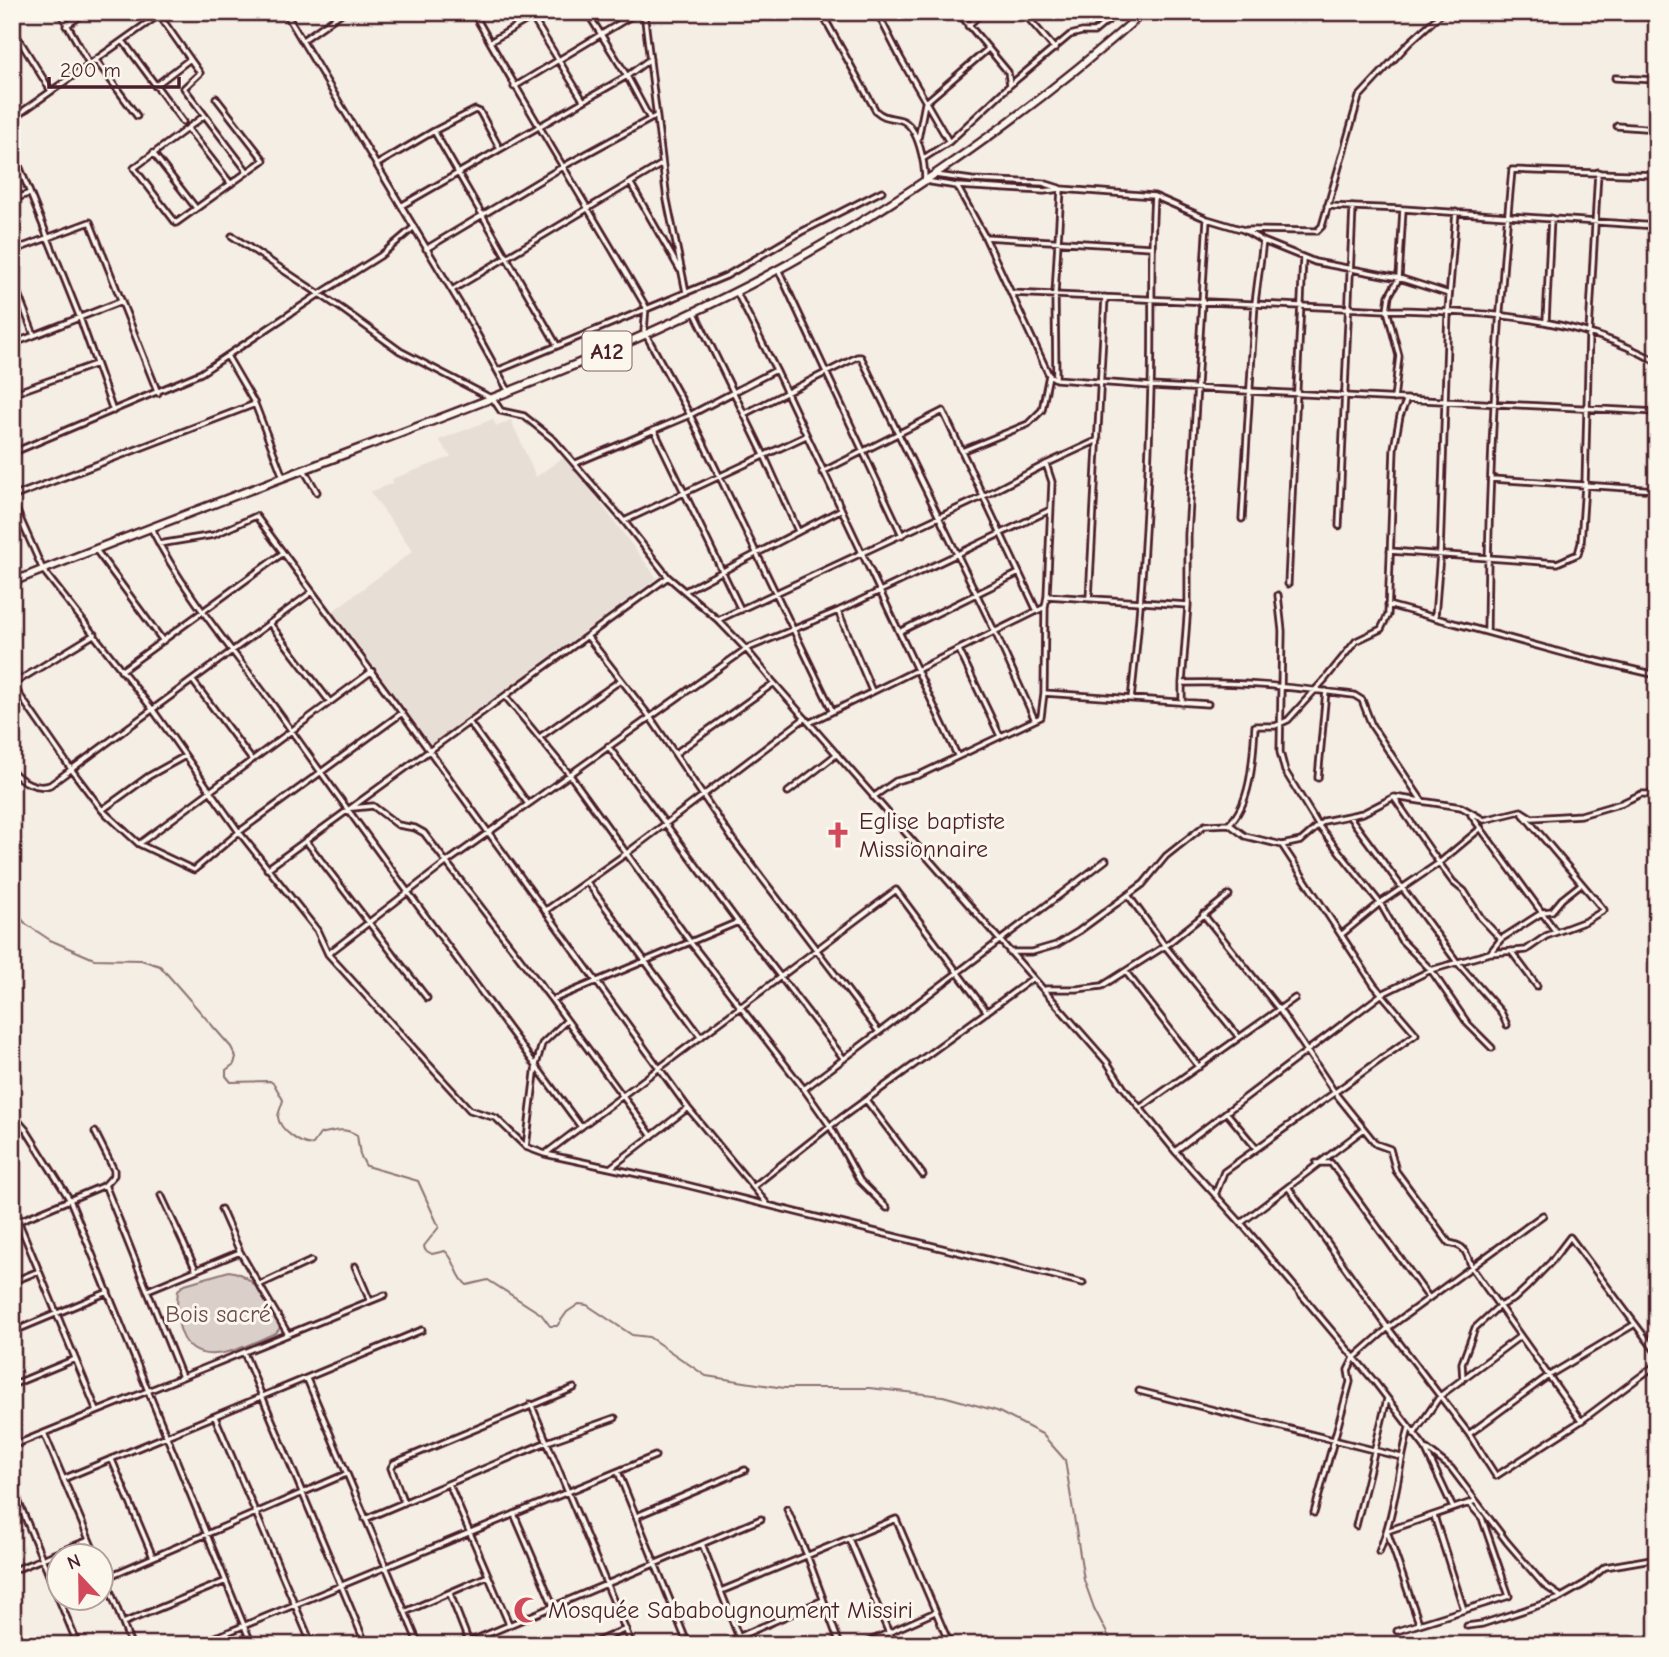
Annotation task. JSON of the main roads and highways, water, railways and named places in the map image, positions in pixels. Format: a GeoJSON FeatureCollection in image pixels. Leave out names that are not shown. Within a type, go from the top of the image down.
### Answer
{"type":"FeatureCollection","features":[{"type":"Feature","properties":{"kind":"main road","name":"A12"},"geometry":{"type":"LineString","coordinates":[[12,582],[493,399],[646,334],[736,291],[778,269],[933,175],[1089,61],[1144,12]]}},
{"type":"Feature","properties":{"kind":"waterway"},"geometry":{"type":"LineString","coordinates":[[12,908],[26,924],[50,940],[94,959],[141,960],[160,966],[231,1047],[236,1057],[234,1064],[226,1070],[226,1076],[231,1082],[270,1081],[274,1084],[283,1100],[278,1115],[279,1122],[292,1136],[303,1143],[313,1144],[320,1134],[348,1131],[357,1135],[360,1155],[366,1166],[418,1181],[439,1227],[424,1246],[425,1250],[432,1254],[445,1251],[467,1285],[488,1280],[541,1314],[550,1326],[557,1326],[567,1312],[579,1304],[587,1305],[632,1335],[649,1337],[706,1376],[784,1388],[869,1388],[943,1396],[997,1411],[1042,1434],[1065,1460],[1084,1580],[1094,1608],[1113,1645]]}},
{"type":"Feature","properties":{"kind":"waterway"},"geometry":{"type":"LineString","coordinates":[[1647,1645],[1657,1636]]}},
{"type":"Feature","properties":{"kind":"place","name":"Eglise baptiste Missionnaire"},"geometry":{"type":"Point","coordinates":[838,835]}},
{"type":"Feature","properties":{"kind":"place","name":"Mosquée Sababougnoument Missiri"},"geometry":{"type":"Point","coordinates":[527,1610]}},
{"type":"Feature","properties":{"kind":"park label","name":"Bois sacré"},"geometry":{"type":"Point","coordinates":[218,1314]}}]}
